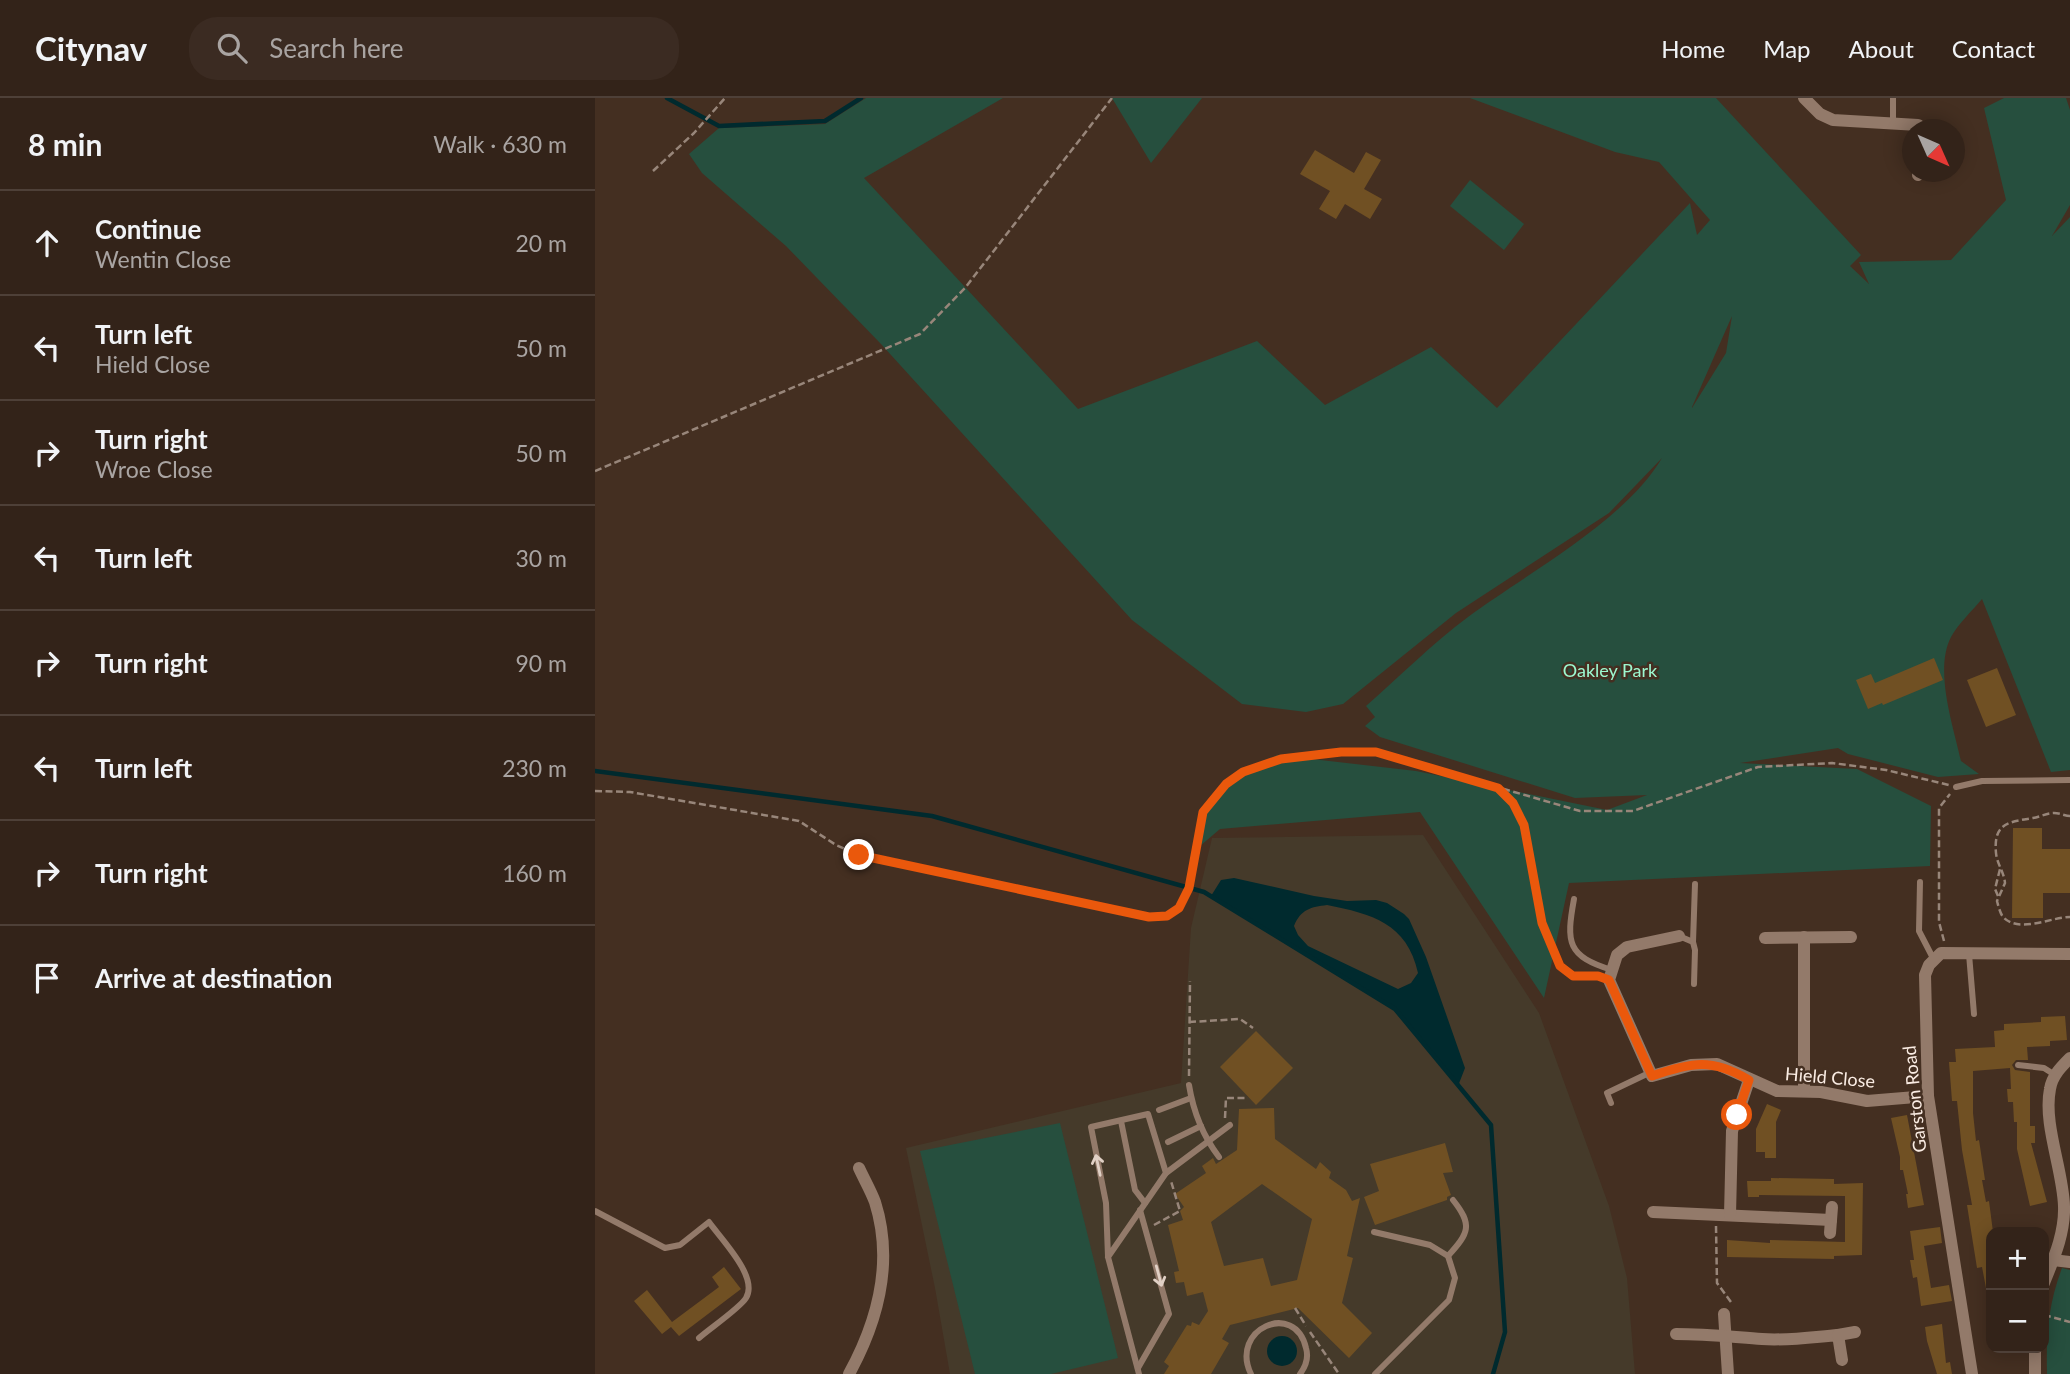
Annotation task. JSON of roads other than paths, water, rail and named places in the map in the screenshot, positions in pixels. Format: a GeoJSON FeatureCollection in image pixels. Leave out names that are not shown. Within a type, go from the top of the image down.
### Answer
{"type":"FeatureCollection","features":[{"type":"Feature","properties":{"kind":"street"},"geometry":{"type":"LineString","coordinates":[[1804,98],[1820,114],[1833,120],[1902,124]]}},
{"type":"Feature","properties":{"kind":"street"},"geometry":{"type":"LineString","coordinates":[[1652,1074],[1611,975],[1617,955],[1627,947],[1679,936]]}},
{"type":"Feature","properties":{"kind":"street"},"geometry":{"type":"LineString","coordinates":[[1804,937],[1804,1091]]}},
{"type":"Feature","properties":{"kind":"street"},"geometry":{"type":"LineString","coordinates":[[1765,938],[1851,937]]}},
{"type":"Feature","properties":{"kind":"street"},"geometry":{"type":"LineString","coordinates":[[1934,960],[1941,953],[1947,952],[2070,954]]}},
{"type":"Feature","properties":{"kind":"street","name":"Garston Road"},"geometry":{"type":"LineString","coordinates":[[1934,960],[1929,965],[1924,985],[1928,1096],[1972,1374]]}},
{"type":"Feature","properties":{"kind":"street"},"geometry":{"type":"LineString","coordinates":[[2049,1270],[2063,1225],[2066,1177],[2053,1140],[2049,1097],[2055,1074],[2070,1058]]}},
{"type":"Feature","properties":{"kind":"street","name":"Hield Close"},"geometry":{"type":"LineString","coordinates":[[1652,1074],[1692,1065],[1717,1064],[1777,1091],[1821,1092],[1867,1101],[1928,1096]]}},
{"type":"Feature","properties":{"kind":"street"},"geometry":{"type":"LineString","coordinates":[[1730,1215],[1732,1131],[1749,1080]]}},
{"type":"Feature","properties":{"kind":"street"},"geometry":{"type":"LineString","coordinates":[[849,1374],[866,1343],[881,1293],[883,1245],[874,1202],[859,1168]]}},
{"type":"Feature","properties":{"kind":"street"},"geometry":{"type":"LineString","coordinates":[[1653,1212],[1831,1220]]}},
{"type":"Feature","properties":{"kind":"street"},"geometry":{"type":"LineString","coordinates":[[2053,1260],[2070,1262]]}},
{"type":"Feature","properties":{"kind":"street"},"geometry":{"type":"LineString","coordinates":[[1724,1314],[1728,1374]]}},
{"type":"Feature","properties":{"kind":"street"},"geometry":{"type":"LineString","coordinates":[[1676,1334],[1786,1339],[1855,1332]]}},
{"type":"Feature","properties":{"kind":"street"},"geometry":{"type":"LineString","coordinates":[[1838,1335],[1842,1360]]}},
{"type":"Feature","properties":{"kind":"street"},"geometry":{"type":"LineString","coordinates":[[2035,1353],[2035,1374]]}},
{"type":"Feature","properties":{"kind":"lane"},"geometry":{"type":"LineString","coordinates":[[1893,98],[1893,124]]}},
{"type":"Feature","properties":{"kind":"lane"},"geometry":{"type":"LineString","coordinates":[[1956,787],[1982,781],[2070,780]]}},
{"type":"Feature","properties":{"kind":"lane"},"geometry":{"type":"LineString","coordinates":[[1920,882],[1919,930],[1934,960]]}},
{"type":"Feature","properties":{"kind":"lane"},"geometry":{"type":"LineString","coordinates":[[1694,984],[1695,884]]}},
{"type":"Feature","properties":{"kind":"lane"},"geometry":{"type":"LineString","coordinates":[[1574,899],[1569,928],[1577,954],[1611,975]]}},
{"type":"Feature","properties":{"kind":"lane"},"geometry":{"type":"LineString","coordinates":[[1679,936],[1693,942]]}},
{"type":"Feature","properties":{"kind":"lane"},"geometry":{"type":"LineString","coordinates":[[1969,952],[1973,1014]]}},
{"type":"Feature","properties":{"kind":"lane"},"geometry":{"type":"LineString","coordinates":[[2018,1065],[2044,1068],[2055,1074]]}},
{"type":"Feature","properties":{"kind":"lane"},"geometry":{"type":"LineString","coordinates":[[1611,1102],[1607,1093],[1652,1074]]}},
{"type":"Feature","properties":{"kind":"lane"},"geometry":{"type":"LineString","coordinates":[[1189,1085],[1207,1142],[1219,1157]]}},
{"type":"Feature","properties":{"kind":"lane"},"geometry":{"type":"LineString","coordinates":[[1159,1110],[1191,1098]]}},
{"type":"Feature","properties":{"kind":"lane"},"geometry":{"type":"LineString","coordinates":[[1139,1371],[1108,1257],[1106,1203],[1091,1127],[1148,1114],[1167,1172]]}},
{"type":"Feature","properties":{"kind":"lane"},"geometry":{"type":"LineString","coordinates":[[1121,1121],[1135,1190],[1145,1203]]}},
{"type":"Feature","properties":{"kind":"lane"},"geometry":{"type":"LineString","coordinates":[[1168,1142],[1202,1126]]}},
{"type":"Feature","properties":{"kind":"lane"},"geometry":{"type":"LineString","coordinates":[[1108,1257],[1167,1172],[1228,1127]]}},
{"type":"Feature","properties":{"kind":"lane"},"geometry":{"type":"LineString","coordinates":[[1448,1256],[1464,1238],[1467,1229],[1466,1216],[1453,1200]]}},
{"type":"Feature","properties":{"kind":"lane"},"geometry":{"type":"LineString","coordinates":[[1139,1371],[1169,1314],[1140,1210]]}},
{"type":"Feature","properties":{"kind":"lane"},"geometry":{"type":"LineString","coordinates":[[595,1212],[665,1248],[680,1245],[709,1222],[745,1272],[749,1286],[746,1298],[699,1338]]}},
{"type":"Feature","properties":{"kind":"lane"},"geometry":{"type":"LineString","coordinates":[[1374,1231],[1430,1245],[1448,1256],[1455,1278],[1449,1300],[1375,1374]]}},
{"type":"Feature","properties":{"kind":"lane"},"geometry":{"type":"LineString","coordinates":[[1251,1374],[1245,1353],[1250,1339],[1260,1329],[1283,1323],[1295,1328],[1304,1338],[1307,1363],[1300,1374]]}},
{"type":"Feature","properties":{"kind":"water"},"geometry":{"type":"Polygon","coordinates":[[[1234,878],[1347,901],[1376,900],[1387,903],[1404,914],[1409,919],[1426,957],[1465,1068],[1458,1086],[1395,1008],[1211,896],[1221,880],[1234,878]],[[1327,905],[1307,910],[1294,926],[1308,946],[1398,989],[1411,983],[1418,973],[1413,956],[1396,932],[1373,917],[1327,905]]]}},
{"type":"Feature","properties":{"kind":"water"},"geometry":{"type":"Polygon","coordinates":[[[1282,1336],[1292,1341],[1297,1351],[1292,1361],[1282,1366],[1272,1361],[1267,1351],[1272,1341],[1282,1336]]]}},
{"type":"Feature","properties":{"kind":"waterway"},"geometry":{"type":"LineString","coordinates":[[667,98],[719,126],[825,121],[861,98]]}},
{"type":"Feature","properties":{"kind":"waterway"},"geometry":{"type":"LineString","coordinates":[[595,771],[932,816],[1204,892],[1395,1009],[1491,1125],[1505,1332],[1493,1374]]}},
{"type":"Feature","properties":{"kind":"park label","name":"Oakley Park"},"geometry":{"type":"Point","coordinates":[1610,671]}}]}
